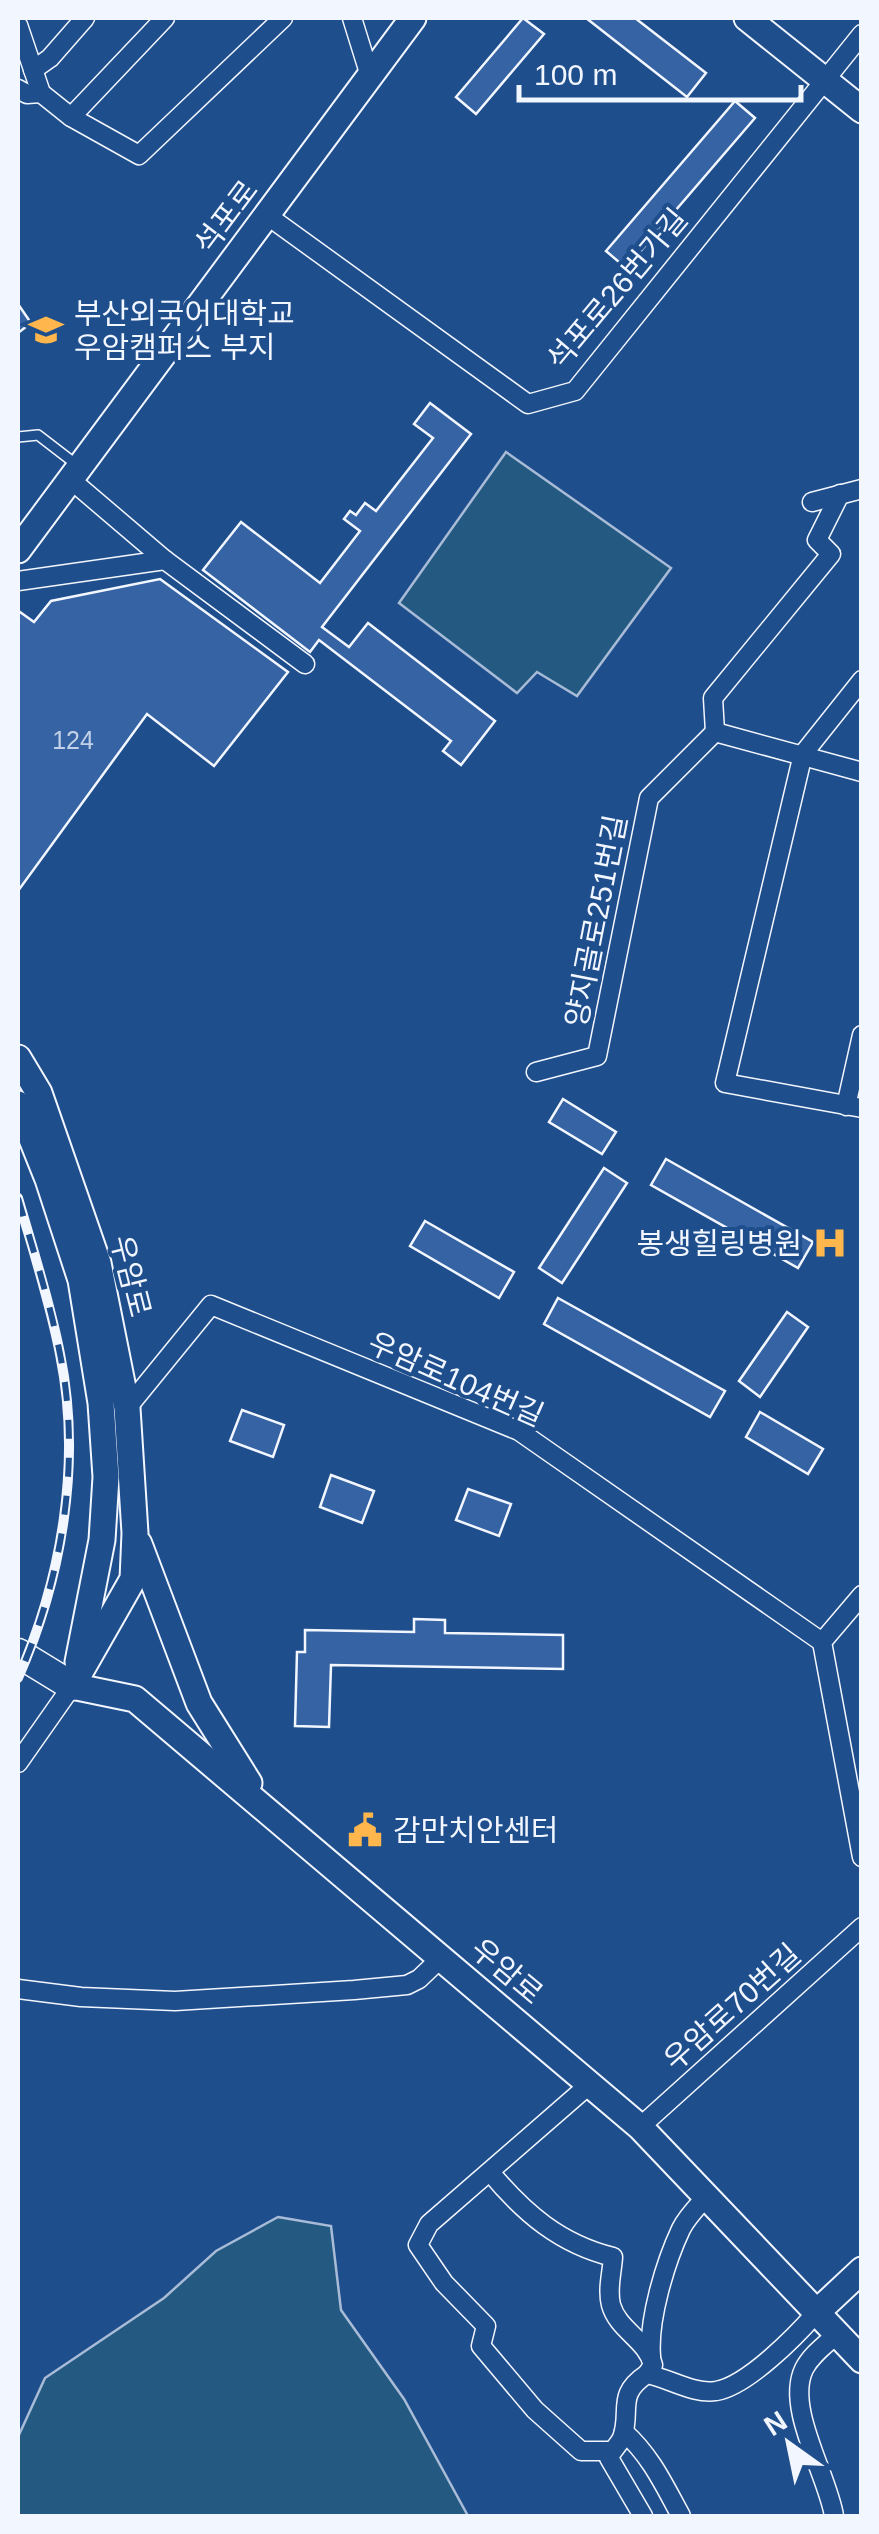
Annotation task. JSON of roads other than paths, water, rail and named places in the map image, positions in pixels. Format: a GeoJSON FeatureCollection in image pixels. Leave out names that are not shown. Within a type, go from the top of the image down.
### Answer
{"type":"FeatureCollection","features":[{"type":"Feature","properties":{"kind":"main road","name":"석포로"},"geometry":{"type":"LineString","coordinates":[[18,550],[412,18]]}},
{"type":"Feature","properties":{"kind":"main road"},"geometry":{"type":"LineString","coordinates":[[747,18],[862,110]]}},
{"type":"Feature","properties":{"kind":"main road","name":"우암로"},"geometry":{"type":"LineString","coordinates":[[18,1058],[39,1093],[98,1263],[127,1408],[135,1533],[132,1579],[72,1686]]}},
{"type":"Feature","properties":{"kind":"main road","name":"우암로"},"geometry":{"type":"LineString","coordinates":[[18,1104],[82,1280],[101,1403],[106,1476],[102,1540],[72,1686]]}},
{"type":"Feature","properties":{"kind":"main road"},"geometry":{"type":"LineString","coordinates":[[135,1533],[199,1703],[262,1805]]}},
{"type":"Feature","properties":{"kind":"main road"},"geometry":{"type":"LineString","coordinates":[[18,1653],[72,1686]]}},
{"type":"Feature","properties":{"kind":"main road"},"geometry":{"type":"LineString","coordinates":[[18,1676],[72,1686]]}},
{"type":"Feature","properties":{"kind":"main road","name":"우암로"},"geometry":{"type":"LineString","coordinates":[[72,1686],[134,1698],[590,2084],[640,2127],[862,2360]]}},
{"type":"Feature","properties":{"kind":"main road"},"geometry":{"type":"LineString","coordinates":[[816,2313],[862,2270]]}},
{"type":"Feature","properties":{"kind":"street"},"geometry":{"type":"LineString","coordinates":[[34,70],[86,18]]}},
{"type":"Feature","properties":{"kind":"street"},"geometry":{"type":"LineString","coordinates":[[71,117],[166,18]]}},
{"type":"Feature","properties":{"kind":"street"},"geometry":{"type":"LineString","coordinates":[[18,25],[41,92],[71,117],[139,155],[283,18]]}},
{"type":"Feature","properties":{"kind":"street"},"geometry":{"type":"LineString","coordinates":[[352,18],[370,76]]}},
{"type":"Feature","properties":{"kind":"street","name":"석포로26번가길"},"geometry":{"type":"LineString","coordinates":[[268,216],[528,404],[575,391],[862,34]]}},
{"type":"Feature","properties":{"kind":"street"},"geometry":{"type":"LineString","coordinates":[[18,89],[27,94],[41,92]]}},
{"type":"Feature","properties":{"kind":"street"},"geometry":{"type":"LineString","coordinates":[[75,473],[165,560],[305,664]]}},
{"type":"Feature","properties":{"kind":"street"},"geometry":{"type":"LineString","coordinates":[[812,502],[862,489]]}},
{"type":"Feature","properties":{"kind":"street"},"geometry":{"type":"LineString","coordinates":[[840,494],[817,540],[832,554],[713,698],[715,732],[862,772]]}},
{"type":"Feature","properties":{"kind":"street"},"geometry":{"type":"LineString","coordinates":[[18,580],[165,560]]}},
{"type":"Feature","properties":{"kind":"street"},"geometry":{"type":"LineString","coordinates":[[862,680],[803,754],[725,1083],[854,1107],[862,1036]]}},
{"type":"Feature","properties":{"kind":"street","name":"양지골로251번길"},"geometry":{"type":"LineString","coordinates":[[536,1072],[597,1056],[649,798],[715,732]]}},
{"type":"Feature","properties":{"kind":"street","name":"우암로104번길"},"geometry":{"type":"LineString","coordinates":[[127,1408],[211,1305],[519,1430],[822,1642]]}},
{"type":"Feature","properties":{"kind":"street"},"geometry":{"type":"LineString","coordinates":[[862,1594],[822,1642],[858,1819],[862,1857]]}},
{"type":"Feature","properties":{"kind":"street"},"geometry":{"type":"LineString","coordinates":[[18,1764],[72,1686]]}},
{"type":"Feature","properties":{"kind":"street","name":"우암로70번길"},"geometry":{"type":"LineString","coordinates":[[640,2127],[862,1927]]}},
{"type":"Feature","properties":{"kind":"street"},"geometry":{"type":"LineString","coordinates":[[18,1989],[81,1997],[175,2001],[354,1990],[407,1985],[441,1958]]}},
{"type":"Feature","properties":{"kind":"street"},"geometry":{"type":"LineString","coordinates":[[590,2084],[429,2224],[418,2245],[444,2283],[486,2326],[481,2346],[536,2410],[581,2451],[611,2451]]}},
{"type":"Feature","properties":{"kind":"street"},"geometry":{"type":"LineString","coordinates":[[490,2172],[536,2221],[586,2250],[613,2256],[609,2288],[614,2314],[649,2365],[715,2392],[740,2381],[796,2336],[816,2313]]}},
{"type":"Feature","properties":{"kind":"street"},"geometry":{"type":"LineString","coordinates":[[642,2516],[609,2458],[624,2432],[624,2400],[649,2365],[650,2338],[661,2290],[682,2228],[706,2197]]}},
{"type":"Feature","properties":{"kind":"street"},"geometry":{"type":"LineString","coordinates":[[834,2516],[800,2406],[801,2375],[806,2365],[837,2334]]}},
{"type":"Feature","properties":{"kind":"street"},"geometry":{"type":"LineString","coordinates":[[624,2432],[659,2472],[681,2516]]}},
{"type":"Feature","properties":{"kind":"lane"},"geometry":{"type":"LineString","coordinates":[[18,437],[38,436],[75,473]]}},
{"type":"Feature","properties":{"kind":"railway"},"geometry":{"type":"LineString","coordinates":[[18,1198],[56,1334],[69,1436],[64,1519],[56,1560],[46,1601],[18,1678]]}},
{"type":"Feature","properties":{"kind":"place","name":"부산외국어대학교 우암캠퍼스 부지"},"geometry":{"type":"Point","coordinates":[46,330]}},
{"type":"Feature","properties":{"kind":"place","name":"봉생힐링병원"},"geometry":{"type":"Point","coordinates":[830,1243]}},
{"type":"Feature","properties":{"kind":"place","name":"감만치안센터"},"geometry":{"type":"Point","coordinates":[365,1830]}}]}
